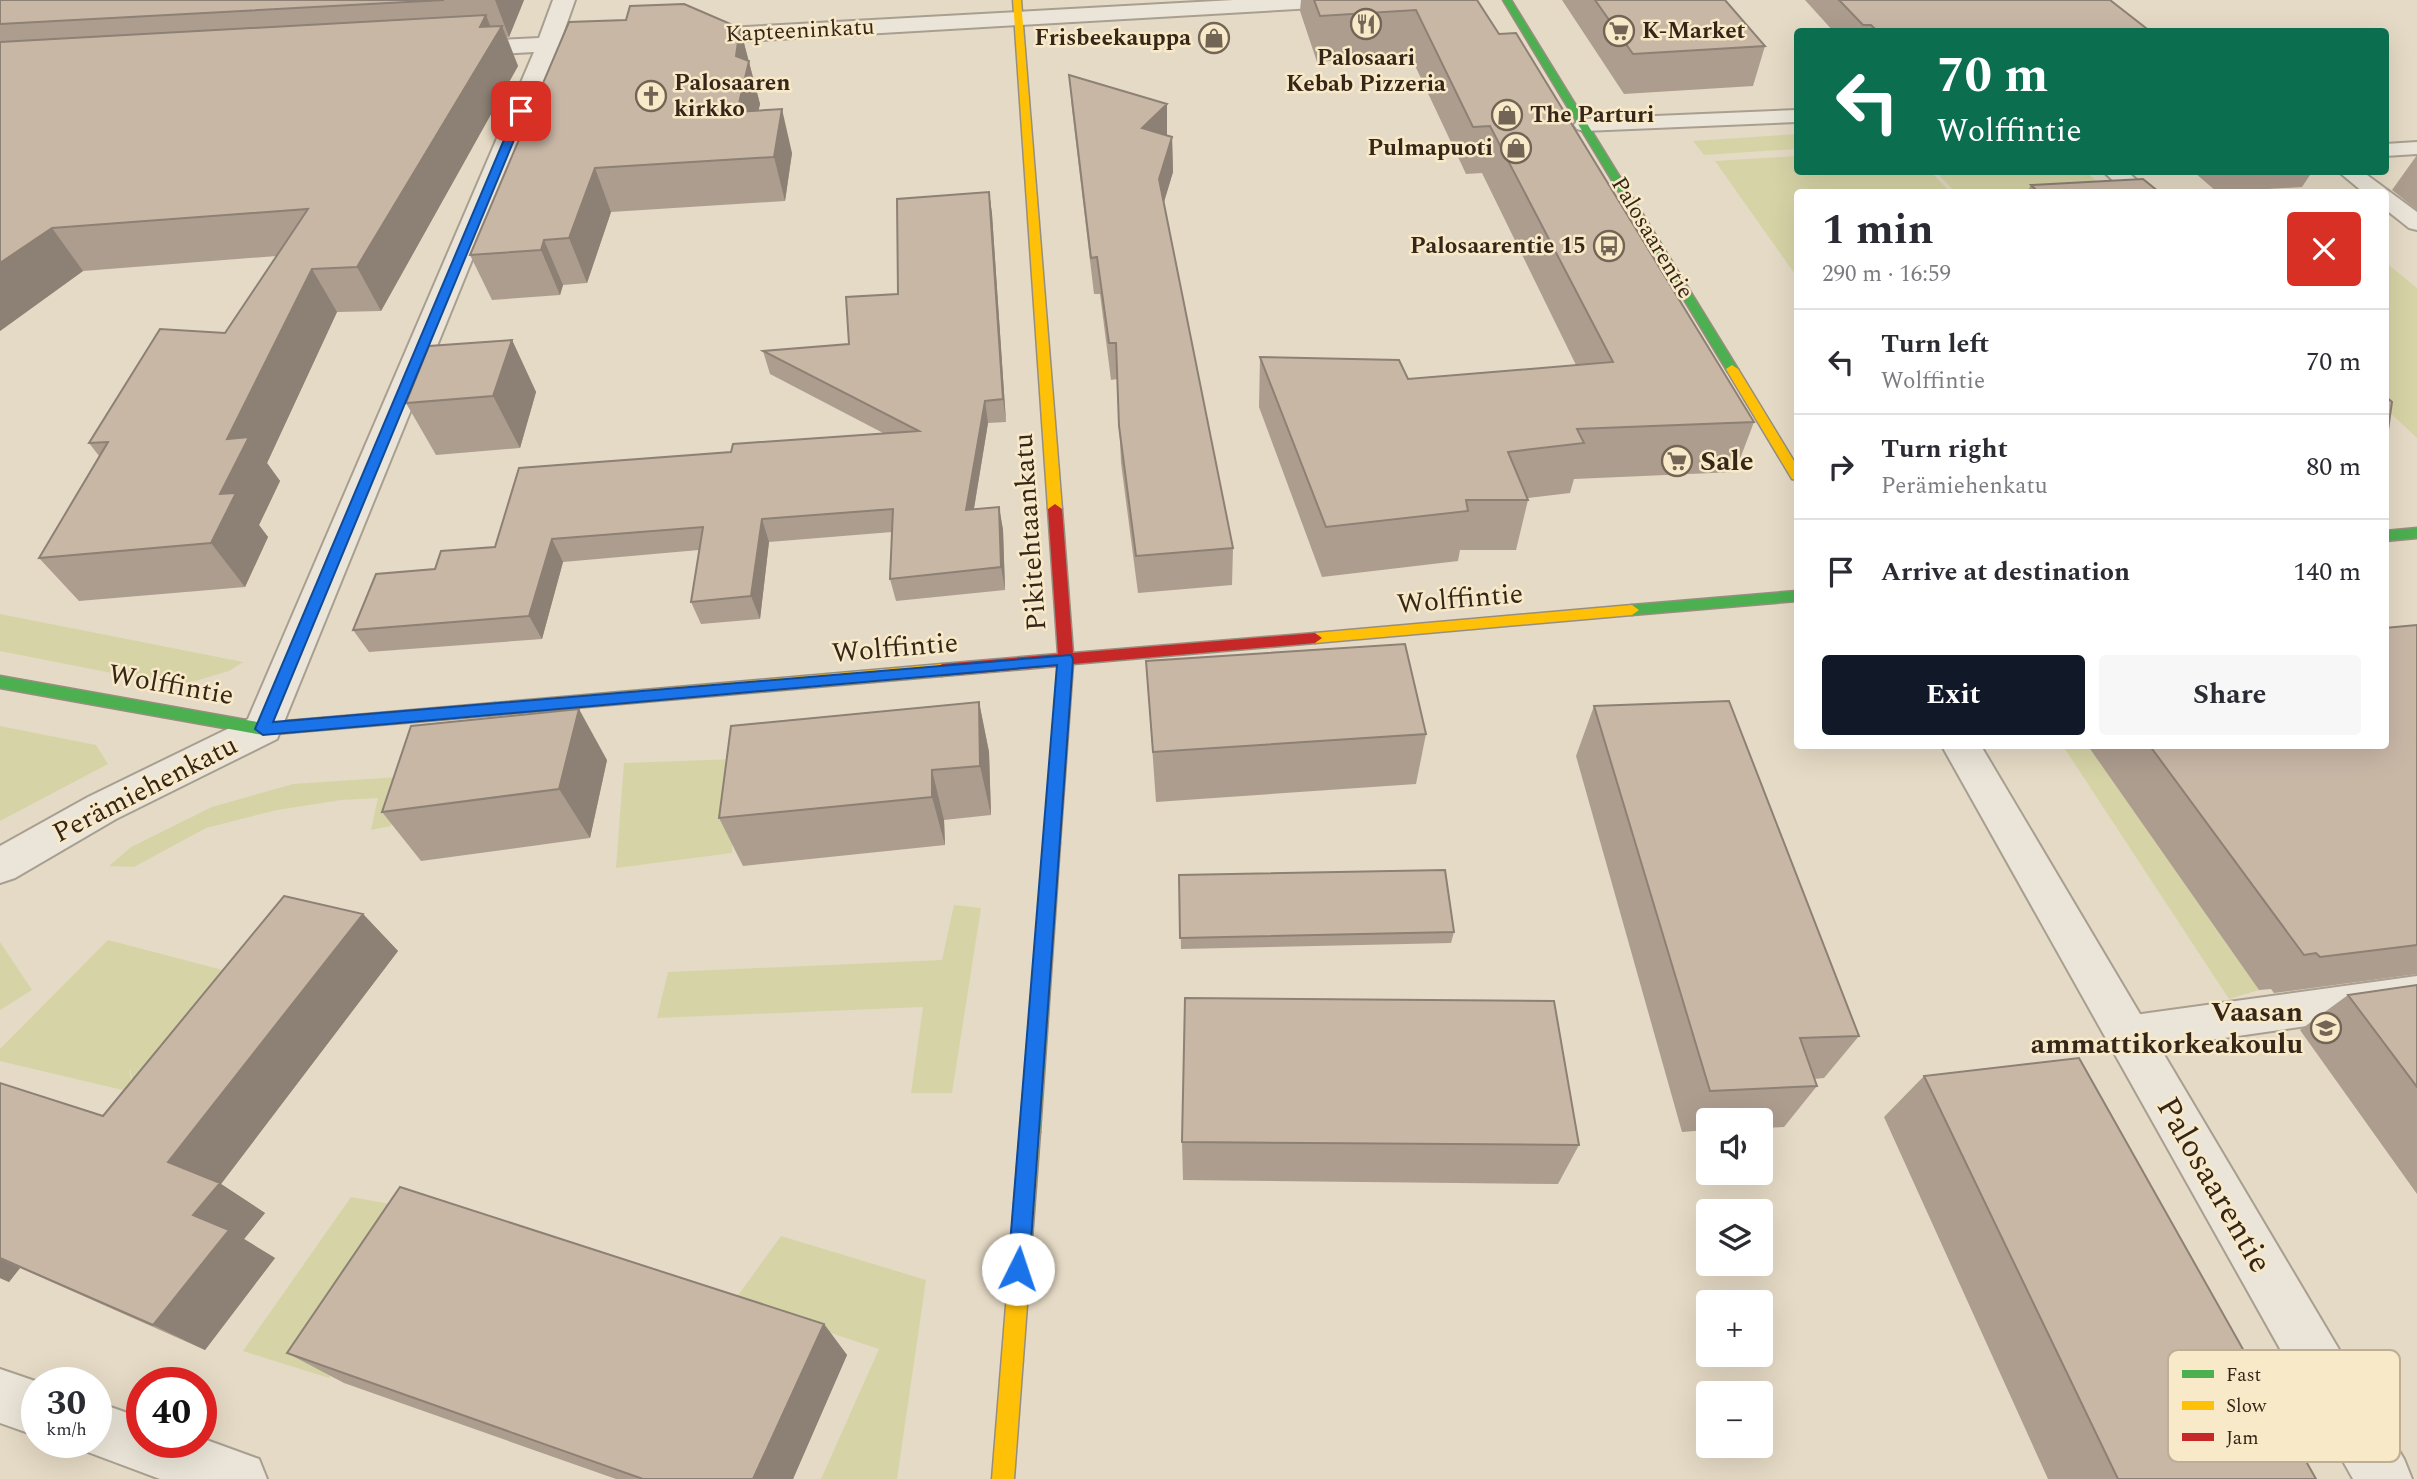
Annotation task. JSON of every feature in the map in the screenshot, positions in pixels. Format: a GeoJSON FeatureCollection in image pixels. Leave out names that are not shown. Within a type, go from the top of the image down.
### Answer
{"type":"FeatureCollection","features":[{"type":"Feature","properties":{"kind":"street","name":"Perämiehenkatu"},"geometry":{"type":"LineString","coordinates":[[0,866],[102,808],[263,729],[548,45],[564,0]]}},
{"type":"Feature","properties":{"kind":"street","name":"Kapteeninkatu"},"geometry":{"type":"LineString","coordinates":[[666,38],[1018,9],[1349,0]]}},
{"type":"Feature","properties":{"kind":"street","name":"Palosaarentie"},"geometry":{"type":"LineString","coordinates":[[1507,0],[1794,471]]}},
{"type":"Feature","properties":{"kind":"street","name":"Pikitehtaankatu"},"geometry":{"type":"LineString","coordinates":[[1003,1479],[1066,659],[1018,9]]}},
{"type":"Feature","properties":{"kind":"street"},"geometry":{"type":"LineString","coordinates":[[443,50],[638,40]]}},
{"type":"Feature","properties":{"kind":"street"},"geometry":{"type":"LineString","coordinates":[[2389,536],[2417,533]]}},
{"type":"Feature","properties":{"kind":"street","name":"Wolffintie"},"geometry":{"type":"LineString","coordinates":[[0,681],[263,729],[1794,596]]}},
{"type":"Feature","properties":{"kind":"street","name":"Palosaarentie"},"geometry":{"type":"LineString","coordinates":[[1963,749],[2309,1350]]}},
{"type":"Feature","properties":{"kind":"street"},"geometry":{"type":"LineString","coordinates":[[0,1396],[21,1403]]}},
{"type":"Feature","properties":{"kind":"street"},"geometry":{"type":"LineString","coordinates":[[112,1435],[239,1479]]}},
{"type":"Feature","properties":{"kind":"street","name":"Palosaarentie"},"geometry":{"type":"LineString","coordinates":[[2374,1462],[2384,1479]]}},
{"type":"Feature","properties":{"kind":"lane"},"geometry":{"type":"LineString","coordinates":[[1584,125],[1794,116]]}},
{"type":"Feature","properties":{"kind":"lane"},"geometry":{"type":"LineString","coordinates":[[2389,150],[2417,148]]}},
{"type":"Feature","properties":{"kind":"lane"},"geometry":{"type":"LineString","coordinates":[[2118,175],[2135,189]]}},
{"type":"Feature","properties":{"kind":"lane"},"geometry":{"type":"LineString","coordinates":[[2354,175],[2373,189]]}},
{"type":"Feature","properties":{"kind":"lane"},"geometry":{"type":"LineString","coordinates":[[2389,201],[2417,223]]}},
{"type":"Feature","properties":{"kind":"lane"},"geometry":{"type":"LineString","coordinates":[[2127,1034],[2417,993]]}},
{"type":"Feature","properties":{"kind":"shaded area"},"geometry":{"type":"Polygon","coordinates":[[[1794,134],[1794,149],[1704,155],[1693,141],[1794,134]]]}},
{"type":"Feature","properties":{"kind":"shaded area"},"geometry":{"type":"Polygon","coordinates":[[[1794,156],[1794,175],[1934,175],[1947,189],[1794,189],[1794,273],[1715,161],[1794,156]]]}},
{"type":"Feature","properties":{"kind":"shaded area"},"geometry":{"type":"Polygon","coordinates":[[[1939,175],[2089,175],[2106,189],[1952,189],[1939,175]]]}},
{"type":"Feature","properties":{"kind":"shaded area"},"geometry":{"type":"Polygon","coordinates":[[[2389,265],[2417,288],[2417,438],[2389,412],[2389,265]]]}},
{"type":"Feature","properties":{"kind":"shaded area"},"geometry":{"type":"Polygon","coordinates":[[[0,614],[243,662],[229,671],[178,686],[0,651],[0,614]]]}},
{"type":"Feature","properties":{"kind":"shaded area"},"geometry":{"type":"Polygon","coordinates":[[[0,726],[96,745],[108,764],[0,821],[0,726]]]}},
{"type":"Feature","properties":{"kind":"shaded area"},"geometry":{"type":"Polygon","coordinates":[[[2065,749],[2090,749],[2259,990],[2229,999],[2065,749]]]}},
{"type":"Feature","properties":{"kind":"shaded area"},"geometry":{"type":"Polygon","coordinates":[[[738,759],[732,853],[616,868],[624,763],[738,759]]]}},
{"type":"Feature","properties":{"kind":"shaded area"},"geometry":{"type":"Polygon","coordinates":[[[399,777],[391,826],[371,830],[378,798],[341,800],[277,810],[206,828],[134,867],[109,866],[131,847],[212,807],[293,784],[399,777]]]}},
{"type":"Feature","properties":{"kind":"shaded area"},"geometry":{"type":"Polygon","coordinates":[[[954,905],[981,908],[952,1093],[911,1093],[923,1007],[657,1018],[668,972],[942,960],[954,905]]]}},
{"type":"Feature","properties":{"kind":"shaded area"},"geometry":{"type":"Polygon","coordinates":[[[108,940],[242,975],[136,1091],[130,1071],[132,1067],[129,1071],[135,1093],[0,1061],[0,1049],[108,940]]]}},
{"type":"Feature","properties":{"kind":"shaded area"},"geometry":{"type":"Polygon","coordinates":[[[0,942],[32,990],[0,1010],[0,942]]]}},
{"type":"Feature","properties":{"kind":"shaded area"},"geometry":{"type":"Polygon","coordinates":[[[351,1197],[435,1212],[329,1378],[243,1351],[351,1197]]]}},
{"type":"Feature","properties":{"kind":"shaded area"},"geometry":{"type":"Polygon","coordinates":[[[781,1236],[926,1280],[897,1479],[821,1479],[879,1349],[734,1301],[781,1236]]]}},
{"type":"Feature","properties":{"kind":"building"},"geometry":{"type":"Polygon","coordinates":[[[0,0],[444,0],[0,24],[0,0]]]}},
{"type":"Feature","properties":{"kind":"building"},"geometry":{"type":"Polygon","coordinates":[[[1314,0],[1477,0],[1499,34],[1516,33],[1754,422],[1577,429],[1584,443],[1508,452],[1528,500],[1466,500],[1468,511],[1326,527],[1260,357],[1399,360],[1408,379],[1613,362],[1490,126],[1473,127],[1416,10],[1320,16],[1314,0]]]}},
{"type":"Feature","properties":{"kind":"building"},"geometry":{"type":"Polygon","coordinates":[[[1595,0],[1725,0],[1765,46],[1633,54],[1595,0]]]}},
{"type":"Feature","properties":{"kind":"building"},"geometry":{"type":"Polygon","coordinates":[[[1839,0],[2110,0],[2146,28],[1874,28],[1871,25],[1863,25],[1839,0]]]}},
{"type":"Feature","properties":{"kind":"building"},"geometry":{"type":"Polygon","coordinates":[[[684,4],[740,28],[736,56],[749,61],[737,112],[782,109],[774,157],[595,168],[569,238],[544,240],[541,250],[470,255],[569,22],[626,20],[630,6],[684,4]]]}},
{"type":"Feature","properties":{"kind":"building"},"geometry":{"type":"Polygon","coordinates":[[[486,15],[480,27],[502,26],[357,267],[312,269],[227,439],[249,437],[220,494],[236,493],[211,543],[39,558],[108,442],[89,443],[160,329],[225,333],[308,209],[52,228],[0,263],[0,42],[486,15]]]}},
{"type":"Feature","properties":{"kind":"building"},"geometry":{"type":"Polygon","coordinates":[[[1069,75],[1167,104],[1142,128],[1172,137],[1159,179],[1233,548],[1136,556],[1119,426],[1116,343],[1109,343],[1097,257],[1091,258],[1069,75]]]}},
{"type":"Feature","properties":{"kind":"building"},"geometry":{"type":"Polygon","coordinates":[[[2143,179],[2155,189],[2035,189],[2031,185],[2143,179]]]}},
{"type":"Feature","properties":{"kind":"building"},"geometry":{"type":"Polygon","coordinates":[[[989,192],[1003,399],[985,401],[966,510],[999,507],[1001,567],[890,579],[893,509],[762,519],[751,596],[691,602],[703,527],[552,539],[529,616],[353,630],[376,574],[435,569],[441,551],[495,547],[519,468],[731,452],[733,444],[919,431],[763,351],[849,344],[846,297],[898,294],[897,199],[989,192]]]}},
{"type":"Feature","properties":{"kind":"building"},"geometry":{"type":"Polygon","coordinates":[[[512,340],[493,396],[406,403],[429,346],[512,340]]]}},
{"type":"Feature","properties":{"kind":"building"},"geometry":{"type":"Polygon","coordinates":[[[2389,399],[2392,402],[2389,423],[2389,399]]]}},
{"type":"Feature","properties":{"kind":"building"},"geometry":{"type":"Polygon","coordinates":[[[2417,625],[2417,945],[2320,957],[2316,953],[2304,955],[2152,749],[2389,749],[2389,628],[2417,625]]]}},
{"type":"Feature","properties":{"kind":"building"},"geometry":{"type":"Polygon","coordinates":[[[1405,644],[1426,734],[1153,752],[1146,661],[1405,644]]]}},
{"type":"Feature","properties":{"kind":"building"},"geometry":{"type":"Polygon","coordinates":[[[1729,701],[1859,1036],[1800,1038],[1817,1086],[1710,1091],[1594,706],[1729,701]]]}},
{"type":"Feature","properties":{"kind":"building"},"geometry":{"type":"Polygon","coordinates":[[[979,702],[980,766],[932,770],[932,797],[719,818],[731,726],[979,702]]]}},
{"type":"Feature","properties":{"kind":"building"},"geometry":{"type":"Polygon","coordinates":[[[579,709],[559,789],[382,812],[411,726],[579,709]]]}},
{"type":"Feature","properties":{"kind":"building"},"geometry":{"type":"Polygon","coordinates":[[[1445,870],[1454,932],[1180,938],[1179,875],[1445,870]]]}},
{"type":"Feature","properties":{"kind":"building"},"geometry":{"type":"Polygon","coordinates":[[[284,896],[363,914],[168,1162],[220,1183],[193,1215],[229,1230],[153,1325],[0,1258],[0,1083],[103,1116],[284,896]]]}},
{"type":"Feature","properties":{"kind":"building"},"geometry":{"type":"Polygon","coordinates":[[[2417,985],[2417,1087],[2348,995],[2417,985]]]}},
{"type":"Feature","properties":{"kind":"building"},"geometry":{"type":"Polygon","coordinates":[[[1185,998],[1554,1001],[1579,1145],[1182,1142],[1185,998]]]}},
{"type":"Feature","properties":{"kind":"building"},"geometry":{"type":"Polygon","coordinates":[[[2079,1058],[2243,1350],[2168,1350],[2168,1462],[2306,1462],[2316,1479],[2118,1479],[1924,1076],[2079,1058]]]}},
{"type":"Feature","properties":{"kind":"building"},"geometry":{"type":"Polygon","coordinates":[[[400,1187],[824,1324],[753,1479],[643,1479],[287,1353],[400,1187]]]}},
{"type":"Feature","properties":{"kind":"traffic: fast"},"geometry":{"type":"LineString","coordinates":[[1507,0],[1732,369]]}},
{"type":"Feature","properties":{"kind":"traffic: fast"},"geometry":{"type":"LineString","coordinates":[[2389,536],[2417,533]]}},
{"type":"Feature","properties":{"kind":"traffic: fast"},"geometry":{"type":"LineString","coordinates":[[1632,610],[1794,596]]}},
{"type":"Feature","properties":{"kind":"traffic: fast"},"geometry":{"type":"LineString","coordinates":[[0,682],[263,729],[495,709]]}},
{"type":"Feature","properties":{"kind":"traffic: fast"},"geometry":{"type":"LineString","coordinates":[[1030,1132],[1052,843]]}},
{"type":"Feature","properties":{"kind":"traffic: slow"},"geometry":{"type":"LineString","coordinates":[[1017,0],[1055,509]]}},
{"type":"Feature","properties":{"kind":"traffic: slow"},"geometry":{"type":"LineString","coordinates":[[1732,369],[1794,471]]}},
{"type":"Feature","properties":{"kind":"traffic: slow"},"geometry":{"type":"LineString","coordinates":[[1315,638],[1632,610]]}},
{"type":"Feature","properties":{"kind":"traffic: slow"},"geometry":{"type":"LineString","coordinates":[[495,709],[942,670]]}},
{"type":"Feature","properties":{"kind":"traffic: slow"},"geometry":{"type":"LineString","coordinates":[[1003,1479],[1030,1132]]}},
{"type":"Feature","properties":{"kind":"traffic: jam"},"geometry":{"type":"LineString","coordinates":[[1052,843],[1066,659],[1055,509]]}},
{"type":"Feature","properties":{"kind":"traffic: jam"},"geometry":{"type":"LineString","coordinates":[[942,670],[1315,638]]}},
{"type":"Feature","properties":{"kind":"place","name":"Palosaari Kebab Pizzeria"},"geometry":{"type":"Point","coordinates":[1366,24]}},
{"type":"Feature","properties":{"kind":"place","name":"K-Market"},"geometry":{"type":"Point","coordinates":[1619,31]}},
{"type":"Feature","properties":{"kind":"place","name":"Frisbeekauppa"},"geometry":{"type":"Point","coordinates":[1214,38]}},
{"type":"Feature","properties":{"kind":"place","name":"Palosaaren kirkko"},"geometry":{"type":"Point","coordinates":[651,96]}},
{"type":"Feature","properties":{"kind":"place","name":"The Parturi"},"geometry":{"type":"Point","coordinates":[1507,115]}},
{"type":"Feature","properties":{"kind":"place","name":"Pulmapuoti"},"geometry":{"type":"Point","coordinates":[1516,148]}},
{"type":"Feature","properties":{"kind":"place","name":"Palosaarentie 15"},"geometry":{"type":"Point","coordinates":[1609,246]}},
{"type":"Feature","properties":{"kind":"place","name":"Sale"},"geometry":{"type":"Point","coordinates":[1677,461]}},
{"type":"Feature","properties":{"kind":"place","name":"Vaasan ammattikorkeakoulu"},"geometry":{"type":"Point","coordinates":[2326,1028]}},
{"type":"Feature","properties":{"kind":"route"},"geometry":{"type":"LineString","coordinates":[[521,111],[263,729],[1066,659],[1018,1269]]}}]}
